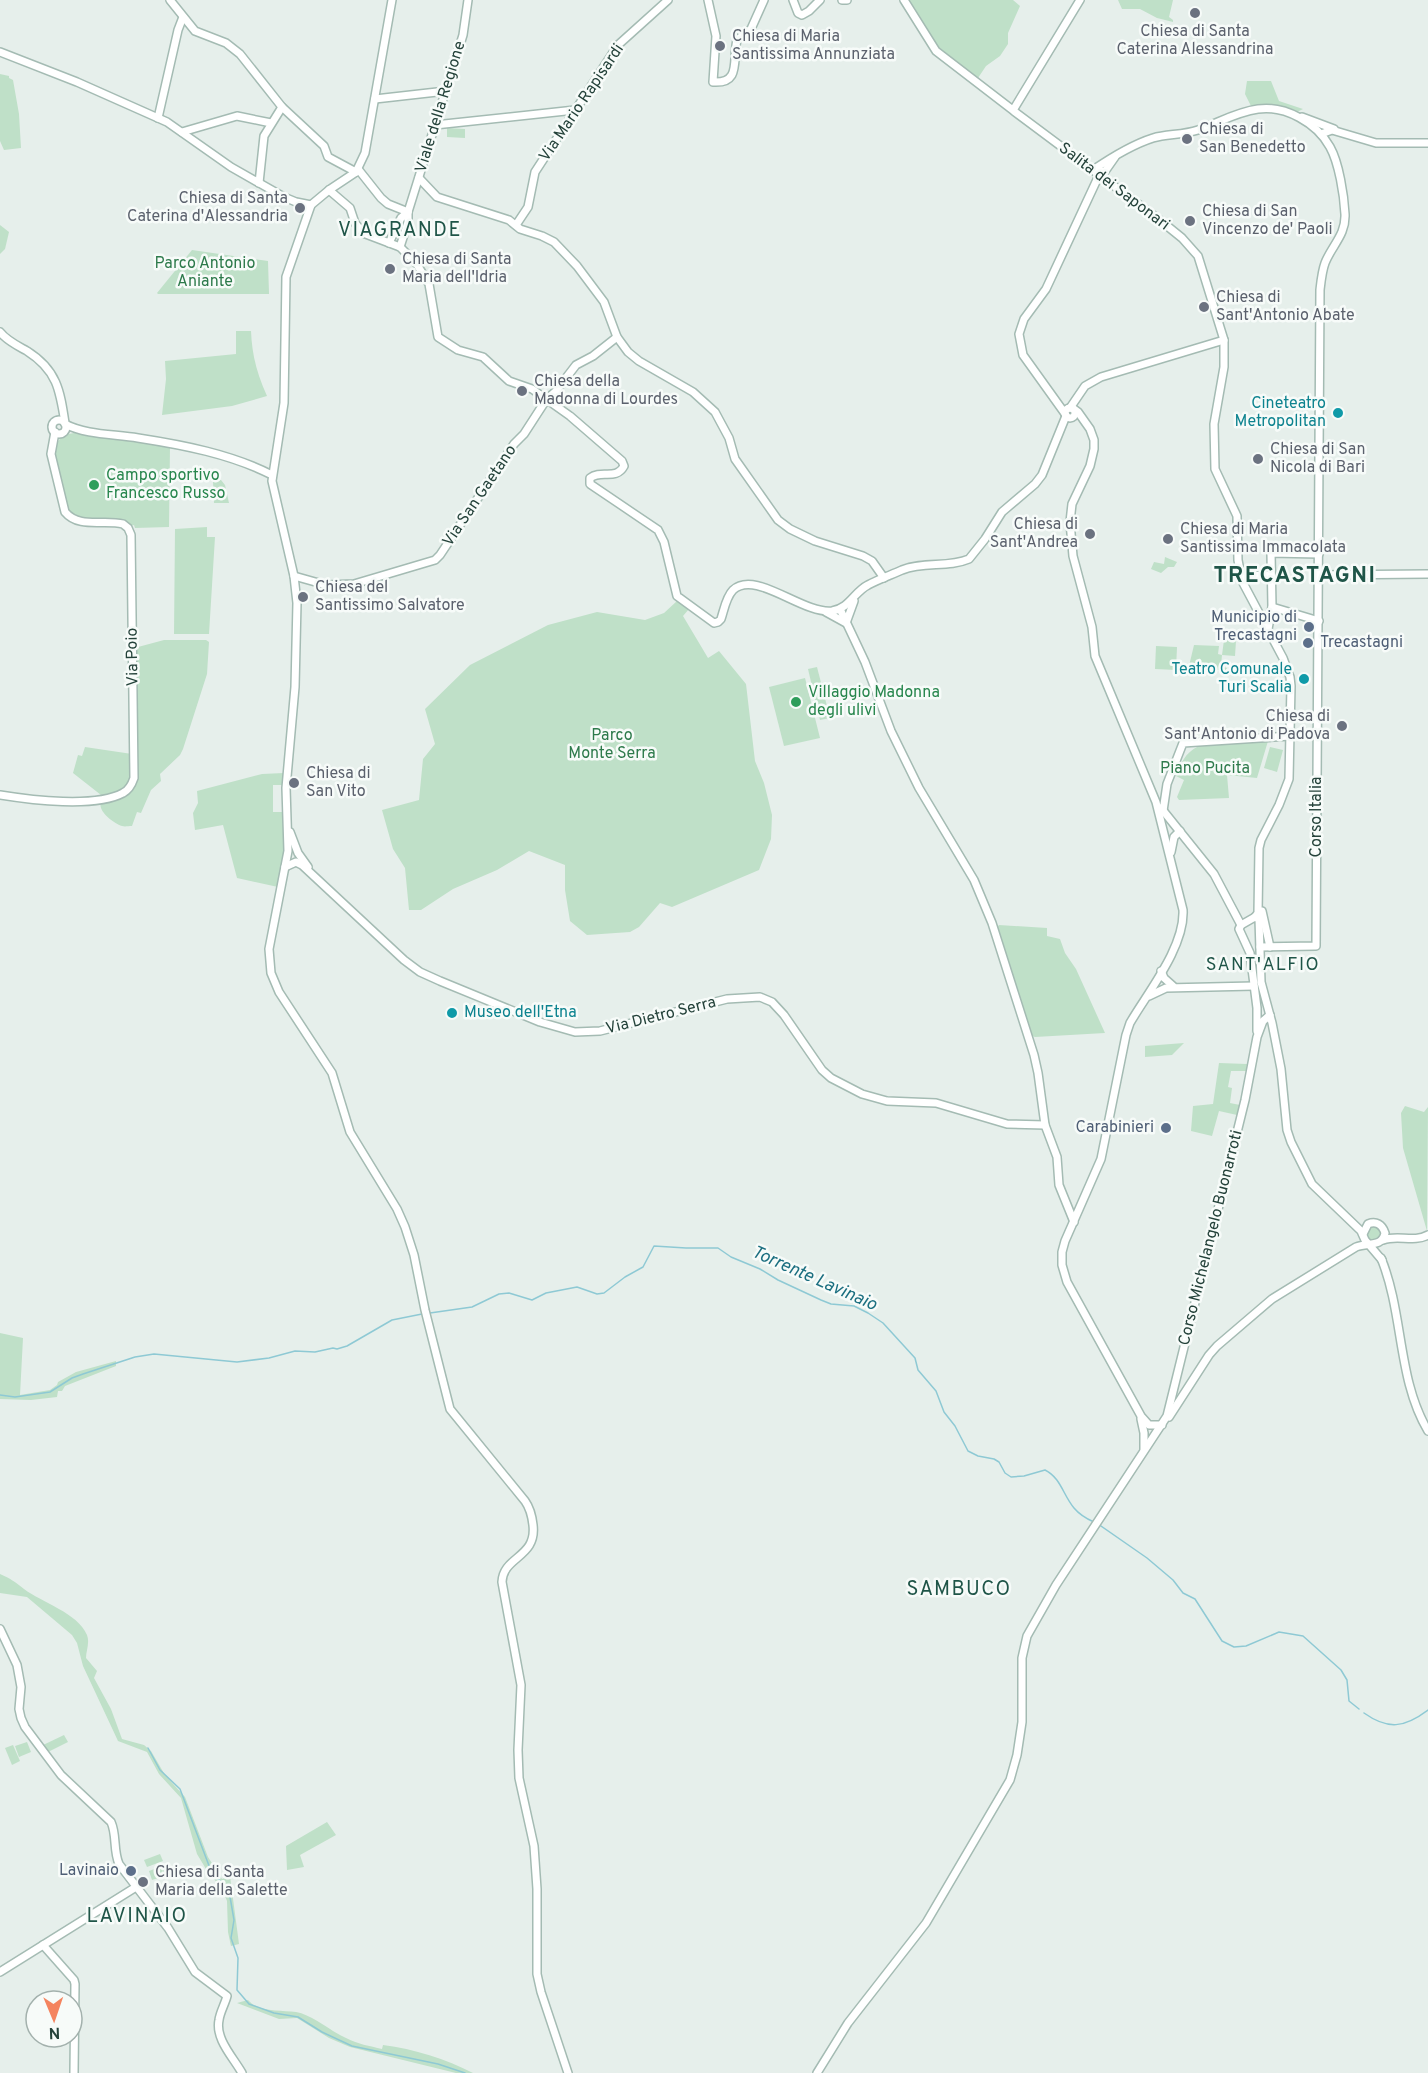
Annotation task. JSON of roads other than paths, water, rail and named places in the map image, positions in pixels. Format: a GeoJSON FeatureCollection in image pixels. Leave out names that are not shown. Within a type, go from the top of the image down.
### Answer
{"type":"FeatureCollection","features":[{"type":"Feature","properties":{"kind":"street"},"geometry":{"type":"LineString","coordinates":[[170,0],[195,31],[226,43],[240,54],[282,107],[324,146],[328,157],[357,170],[388,204],[408,212]]}},
{"type":"Feature","properties":{"kind":"street"},"geometry":{"type":"LineString","coordinates":[[392,0],[367,144],[357,170],[311,206],[286,277],[285,403],[272,474],[294,576],[297,603],[295,687],[286,788],[288,851],[270,941],[269,963],[272,979],[293,1016],[333,1073],[350,1132],[400,1216],[414,1255],[450,1409],[528,1504],[533,1533],[530,1545],[504,1571],[502,1585],[521,1685],[519,1778],[534,1846],[537,1889],[537,1974],[568,2073]]}},
{"type":"Feature","properties":{"kind":"street","name":"Viale della Regione"},"geometry":{"type":"LineString","coordinates":[[408,212],[463,35],[468,0]]}},
{"type":"Feature","properties":{"kind":"street","name":"Via Mario Rapisardi"},"geometry":{"type":"LineString","coordinates":[[517,224],[528,207],[535,172],[618,45],[668,0]]}},
{"type":"Feature","properties":{"kind":"street"},"geometry":{"type":"LineString","coordinates":[[708,0],[716,36],[713,82],[727,81],[732,76],[736,40],[750,31],[764,0]]}},
{"type":"Feature","properties":{"kind":"street"},"geometry":{"type":"LineString","coordinates":[[793,0],[796,11],[800,15],[809,11],[820,0]]}},
{"type":"Feature","properties":{"kind":"street"},"geometry":{"type":"LineString","coordinates":[[842,0],[848,0]]}},
{"type":"Feature","properties":{"kind":"street"},"geometry":{"type":"LineString","coordinates":[[904,0],[936,51],[1005,105],[1016,109],[1021,96],[1080,0]]}},
{"type":"Feature","properties":{"kind":"street"},"geometry":{"type":"LineString","coordinates":[[158,118],[183,16]]}},
{"type":"Feature","properties":{"kind":"street"},"geometry":{"type":"LineString","coordinates":[[0,52],[158,118],[231,167],[277,193],[311,206]]}},
{"type":"Feature","properties":{"kind":"street"},"geometry":{"type":"LineString","coordinates":[[375,99],[446,91]]}},
{"type":"Feature","properties":{"kind":"street"},"geometry":{"type":"LineString","coordinates":[[259,183],[263,140],[282,107]]}},
{"type":"Feature","properties":{"kind":"street"},"geometry":{"type":"LineString","coordinates":[[1257,1037],[1257,1008],[1250,953],[1240,928],[1214,874],[1151,794],[1095,656],[1092,627],[1073,556],[1070,522],[1072,504],[1093,456],[1094,440],[1091,432],[1053,397],[1023,355],[1019,339],[1020,329],[1046,289],[1098,174],[1109,159],[1154,138],[1196,131],[1233,115],[1258,108],[1275,109],[1331,127],[1345,134]]}},
{"type":"Feature","properties":{"kind":"street","name":"Salita dei Saponari"},"geometry":{"type":"LineString","coordinates":[[1016,109],[1027,121],[1182,238],[1197,256],[1204,272],[1212,306],[1224,340]]}},
{"type":"Feature","properties":{"kind":"street"},"geometry":{"type":"LineString","coordinates":[[435,125],[575,110]]}},
{"type":"Feature","properties":{"kind":"street"},"geometry":{"type":"LineString","coordinates":[[1295,115],[1318,132],[1329,130],[1376,142],[1428,143]]}},
{"type":"Feature","properties":{"kind":"street"},"geometry":{"type":"LineString","coordinates":[[182,132],[237,116],[271,123]]}},
{"type":"Feature","properties":{"kind":"street"},"geometry":{"type":"LineString","coordinates":[[1318,132],[1320,126],[1331,127]]}},
{"type":"Feature","properties":{"kind":"street","name":"Corso Italia"},"geometry":{"type":"LineString","coordinates":[[1271,947],[1316,946],[1320,290],[1324,266],[1345,227],[1335,160],[1330,147],[1318,132]]}},
{"type":"Feature","properties":{"kind":"street"},"geometry":{"type":"LineString","coordinates":[[1098,174],[1119,153]]}},
{"type":"Feature","properties":{"kind":"street"},"geometry":{"type":"LineString","coordinates":[[419,178],[437,197],[517,224],[548,238],[577,266],[604,302],[617,337],[635,358],[693,392],[715,411],[729,438],[735,459],[778,520],[790,529],[815,541],[857,553],[872,561],[884,575]]}},
{"type":"Feature","properties":{"kind":"street"},"geometry":{"type":"LineString","coordinates":[[329,190],[350,208],[355,223],[363,233],[400,247],[420,268],[432,296],[438,337],[458,350],[483,357],[502,376],[513,383],[532,389],[570,417],[622,461],[624,466],[620,472],[614,475],[594,475],[590,478],[590,484],[658,530],[664,542],[677,596],[710,622],[718,622],[729,594],[739,586],[746,584],[762,586],[791,598],[803,606],[824,611],[846,623]]}},
{"type":"Feature","properties":{"kind":"street"},"geometry":{"type":"LineString","coordinates":[[388,242],[401,218],[408,212]]}},
{"type":"Feature","properties":{"kind":"street"},"geometry":{"type":"LineString","coordinates":[[400,247],[408,222],[408,212]]}},
{"type":"Feature","properties":{"kind":"street"},"geometry":{"type":"LineString","coordinates":[[0,332],[44,363],[52,374],[60,395],[66,428],[60,432]]}},
{"type":"Feature","properties":{"kind":"street","name":"Via San Gaetano"},"geometry":{"type":"LineString","coordinates":[[294,576],[326,585],[354,584],[435,560],[546,400],[576,365],[617,337]]}},
{"type":"Feature","properties":{"kind":"street"},"geometry":{"type":"LineString","coordinates":[[846,623],[849,610],[863,588],[884,575],[914,566],[969,559],[1002,512],[1035,484],[1042,475],[1062,429],[1085,386],[1111,373],[1224,340],[1224,367],[1214,424],[1215,469],[1237,516],[1238,552],[1249,596],[1268,629],[1290,677],[1289,779],[1281,802],[1259,848],[1257,915],[1261,982],[1281,1069],[1287,1130],[1295,1152],[1317,1190],[1350,1220],[1382,1260]]}},
{"type":"Feature","properties":{"kind":"street"},"geometry":{"type":"LineString","coordinates":[[60,395],[60,405],[52,426],[60,432],[87,431],[140,439],[251,464],[268,467],[274,465]]}},
{"type":"Feature","properties":{"kind":"street"},"geometry":{"type":"LineString","coordinates":[[55,421],[60,420],[87,431]]}},
{"type":"Feature","properties":{"kind":"street","name":"Via Poio"},"geometry":{"type":"LineString","coordinates":[[0,795],[84,802],[123,793],[129,789],[134,778],[131,535],[126,526],[118,523],[81,521],[68,515],[61,503],[51,459],[51,448],[60,432]]}},
{"type":"Feature","properties":{"kind":"street"},"geometry":{"type":"LineString","coordinates":[[251,464],[272,474]]}},
{"type":"Feature","properties":{"kind":"street"},"geometry":{"type":"LineString","coordinates":[[251,464],[265,476],[274,489]]}},
{"type":"Feature","properties":{"kind":"street"},"geometry":{"type":"LineString","coordinates":[[1268,629],[1271,608],[1271,553],[1319,553]]}},
{"type":"Feature","properties":{"kind":"street"},"geometry":{"type":"LineString","coordinates":[[1320,575],[1428,574]]}},
{"type":"Feature","properties":{"kind":"street"},"geometry":{"type":"LineString","coordinates":[[1242,575],[1270,575]]}},
{"type":"Feature","properties":{"kind":"street"},"geometry":{"type":"LineString","coordinates":[[824,611],[840,609],[856,597]]}},
{"type":"Feature","properties":{"kind":"street"},"geometry":{"type":"LineString","coordinates":[[1271,608],[1318,621]]}},
{"type":"Feature","properties":{"kind":"street"},"geometry":{"type":"LineString","coordinates":[[840,609],[865,662],[891,731],[919,788],[974,880],[992,923],[1034,1055],[1045,1125],[1057,1157],[1059,1185],[1074,1222]]}},
{"type":"Feature","properties":{"kind":"street"},"geometry":{"type":"LineString","coordinates":[[1155,1436],[1149,1432],[1071,1290],[1062,1265],[1063,1246],[1101,1159],[1130,1023],[1178,939],[1183,919],[1159,806],[1183,743],[1291,736]]}},
{"type":"Feature","properties":{"kind":"street"},"geometry":{"type":"LineString","coordinates":[[1151,794],[1166,786]]}},
{"type":"Feature","properties":{"kind":"street"},"geometry":{"type":"LineString","coordinates":[[287,823],[298,853],[311,872]]}},
{"type":"Feature","properties":{"kind":"street"},"geometry":{"type":"LineString","coordinates":[[1165,838],[1177,828]]}},
{"type":"Feature","properties":{"kind":"street"},"geometry":{"type":"LineString","coordinates":[[1171,864],[1171,847],[1177,828]]}},
{"type":"Feature","properties":{"kind":"street"},"geometry":{"type":"LineString","coordinates":[[288,851],[298,853]]}},
{"type":"Feature","properties":{"kind":"street"},"geometry":{"type":"LineString","coordinates":[[288,851],[296,862],[311,872]]}},
{"type":"Feature","properties":{"kind":"street"},"geometry":{"type":"LineString","coordinates":[[285,867],[296,862]]}},
{"type":"Feature","properties":{"kind":"street","name":"Via Dietro Serra"},"geometry":{"type":"LineString","coordinates":[[311,872],[404,960],[420,972],[540,1022],[575,1032],[592,1032],[727,999],[760,998],[777,1007],[803,1040],[822,1070],[843,1085],[878,1099],[936,1103],[991,1120],[1045,1125]]}},
{"type":"Feature","properties":{"kind":"street"},"geometry":{"type":"LineString","coordinates":[[1258,894],[1271,947],[1260,947]]}},
{"type":"Feature","properties":{"kind":"street"},"geometry":{"type":"LineString","coordinates":[[1240,928],[1257,915]]}},
{"type":"Feature","properties":{"kind":"street"},"geometry":{"type":"LineString","coordinates":[[1161,971],[1169,987]]}},
{"type":"Feature","properties":{"kind":"street"},"geometry":{"type":"LineString","coordinates":[[1155,982],[1169,987],[1182,988],[1254,986]]}},
{"type":"Feature","properties":{"kind":"street"},"geometry":{"type":"LineString","coordinates":[[1144,999],[1169,987]]}},
{"type":"Feature","properties":{"kind":"street"},"geometry":{"type":"LineString","coordinates":[[1257,1008],[1261,1018],[1269,1019]]}},
{"type":"Feature","properties":{"kind":"street"},"geometry":{"type":"LineString","coordinates":[[1257,1037],[1262,1024],[1269,1019]]}},
{"type":"Feature","properties":{"kind":"street","name":"Corso Michelangelo Buonarroti"},"geometry":{"type":"LineString","coordinates":[[818,2073],[838,2037],[926,1923],[1010,1780],[1022,1722],[1022,1658],[1027,1636],[1056,1585],[1163,1424],[1245,1100],[1257,1037]]}},
{"type":"Feature","properties":{"kind":"street"},"geometry":{"type":"LineString","coordinates":[[1015,1124],[1044,1117]]}},
{"type":"Feature","properties":{"kind":"street"},"geometry":{"type":"LineString","coordinates":[[1350,1220],[1357,1223],[1378,1224],[1390,1233],[1408,1239]]}},
{"type":"Feature","properties":{"kind":"street"},"geometry":{"type":"LineString","coordinates":[[1144,1421],[1163,1424],[1213,1350],[1272,1299],[1356,1247],[1365,1238],[1365,1227],[1371,1223]]}},
{"type":"Feature","properties":{"kind":"street"},"geometry":{"type":"LineString","coordinates":[[1384,1229],[1380,1248],[1395,1299],[1409,1388],[1418,1415],[1428,1431]]}},
{"type":"Feature","properties":{"kind":"street"},"geometry":{"type":"LineString","coordinates":[[1365,1238],[1376,1244],[1394,1237],[1420,1239],[1428,1235]]}},
{"type":"Feature","properties":{"kind":"street"},"geometry":{"type":"LineString","coordinates":[[1172,1395],[1183,1394]]}},
{"type":"Feature","properties":{"kind":"street"},"geometry":{"type":"LineString","coordinates":[[1169,1406],[1176,1403],[1183,1394]]}},
{"type":"Feature","properties":{"kind":"street"},"geometry":{"type":"LineString","coordinates":[[1143,1454],[1144,1421]]}},
{"type":"Feature","properties":{"kind":"street"},"geometry":{"type":"LineString","coordinates":[[0,1629],[18,1672],[21,1688],[19,1709],[21,1718],[53,1766],[111,1822],[116,1855],[125,1873],[173,1935],[195,1972],[227,1996],[218,2028],[224,2044],[242,2073]]}},
{"type":"Feature","properties":{"kind":"street"},"geometry":{"type":"LineString","coordinates":[[0,1972],[136,1887]]}},
{"type":"Feature","properties":{"kind":"street"},"geometry":{"type":"LineString","coordinates":[[43,1946],[74,1980],[75,1984],[74,2073]]}},
{"type":"Feature","properties":{"kind":"waterway","name":"Torrente Lavinaio"},"geometry":{"type":"LineString","coordinates":[[430,1313],[472,1307],[499,1294],[509,1293],[532,1300],[546,1293],[577,1287],[597,1294],[604,1293],[643,1267],[654,1246],[718,1248],[731,1257],[821,1300],[831,1304],[854,1306],[883,1323],[915,1358],[918,1370],[936,1391],[944,1412],[955,1426],[968,1451],[999,1462],[1005,1473],[1011,1477],[1045,1470],[1055,1477],[1076,1510],[1094,1522]]}},
{"type":"Feature","properties":{"kind":"waterway","name":"Torrente Lavinaio"},"geometry":{"type":"LineString","coordinates":[[0,1395],[15,1397],[50,1392],[72,1378],[135,1357],[154,1354],[237,1362],[269,1358],[295,1351],[315,1352],[337,1349],[347,1346],[392,1320],[422,1314]]}},
{"type":"Feature","properties":{"kind":"waterway","name":"Torrente Lavinaio"},"geometry":{"type":"LineString","coordinates":[[1098,1524],[1147,1558],[1173,1580],[1183,1593],[1195,1599],[1222,1641],[1234,1647],[1246,1646],[1279,1632],[1303,1636],[1341,1670],[1347,1680],[1349,1701],[1359,1709]]}},
{"type":"Feature","properties":{"kind":"waterway"},"geometry":{"type":"LineString","coordinates":[[1364,1713],[1381,1722],[1396,1725],[1411,1720],[1428,1710]]}},
{"type":"Feature","properties":{"kind":"waterway"},"geometry":{"type":"LineString","coordinates":[[148,1748],[160,1770],[180,1789],[211,1871],[229,1891],[234,1920],[231,1938],[238,1958],[237,1990],[249,2004],[274,2013],[298,2017],[322,2032],[352,2046],[438,2064],[465,2073]]}},
{"type":"Feature","properties":{"kind":"place","name":"Chiesa di Santa Caterina Alessandrina"},"geometry":{"type":"Point","coordinates":[1195,13]}},
{"type":"Feature","properties":{"kind":"place","name":"Chiesa di Maria Santissima Annunziata"},"geometry":{"type":"Point","coordinates":[720,46]}},
{"type":"Feature","properties":{"kind":"place","name":"Chiesa di San Benedetto"},"geometry":{"type":"Point","coordinates":[1187,139]}},
{"type":"Feature","properties":{"kind":"place","name":"Chiesa di Santa Caterina d'Alessandria"},"geometry":{"type":"Point","coordinates":[300,208]}},
{"type":"Feature","properties":{"kind":"place","name":"Chiesa di San Vincenzo de' Paoli"},"geometry":{"type":"Point","coordinates":[1190,221]}},
{"type":"Feature","properties":{"kind":"place","name":"Chiesa di Santa Maria dell'Idria"},"geometry":{"type":"Point","coordinates":[390,269]}},
{"type":"Feature","properties":{"kind":"place","name":"Chiesa di Sant'Antonio Abate"},"geometry":{"type":"Point","coordinates":[1204,307]}},
{"type":"Feature","properties":{"kind":"place","name":"Chiesa della Madonna di Lourdes"},"geometry":{"type":"Point","coordinates":[522,391]}},
{"type":"Feature","properties":{"kind":"place","name":"Cineteatro Metropolitan"},"geometry":{"type":"Point","coordinates":[1338,413]}},
{"type":"Feature","properties":{"kind":"place","name":"Chiesa di San Nicola di Bari"},"geometry":{"type":"Point","coordinates":[1258,459]}},
{"type":"Feature","properties":{"kind":"place","name":"Campo sportivo Francesco Russo"},"geometry":{"type":"Point","coordinates":[94,485]}},
{"type":"Feature","properties":{"kind":"place","name":"Chiesa di Sant'Andrea"},"geometry":{"type":"Point","coordinates":[1090,534]}},
{"type":"Feature","properties":{"kind":"place","name":"Chiesa di Maria Santissima Immacolata"},"geometry":{"type":"Point","coordinates":[1168,539]}},
{"type":"Feature","properties":{"kind":"place","name":"Chiesa del Santissimo Salvatore"},"geometry":{"type":"Point","coordinates":[303,597]}},
{"type":"Feature","properties":{"kind":"place","name":"Municipio di Trecastagni"},"geometry":{"type":"Point","coordinates":[1309,627]}},
{"type":"Feature","properties":{"kind":"place","name":"Trecastagni"},"geometry":{"type":"Point","coordinates":[1308,643]}},
{"type":"Feature","properties":{"kind":"place","name":"Teatro Comunale Turi Scalia"},"geometry":{"type":"Point","coordinates":[1304,679]}},
{"type":"Feature","properties":{"kind":"place","name":"Villaggio Madonna degli ulivi"},"geometry":{"type":"Point","coordinates":[796,702]}},
{"type":"Feature","properties":{"kind":"place","name":"Chiesa di Sant'Antonio di Padova"},"geometry":{"type":"Point","coordinates":[1342,726]}},
{"type":"Feature","properties":{"kind":"place","name":"Chiesa di San Vito"},"geometry":{"type":"Point","coordinates":[294,783]}},
{"type":"Feature","properties":{"kind":"place","name":"Museo dell'Etna"},"geometry":{"type":"Point","coordinates":[452,1013]}},
{"type":"Feature","properties":{"kind":"place","name":"Carabinieri"},"geometry":{"type":"Point","coordinates":[1166,1128]}},
{"type":"Feature","properties":{"kind":"place","name":"Lavinaio"},"geometry":{"type":"Point","coordinates":[131,1871]}},
{"type":"Feature","properties":{"kind":"place","name":"Chiesa di Santa Maria della Salette"},"geometry":{"type":"Point","coordinates":[143,1882]}},
{"type":"Feature","properties":{"kind":"district","name":"VIAGRANDE"},"geometry":{"type":"Point","coordinates":[400,231]}},
{"type":"Feature","properties":{"kind":"district","name":"TRECASTAGNI"},"geometry":{"type":"Point","coordinates":[1295,576]}},
{"type":"Feature","properties":{"kind":"district","name":"SANT'ALFIO"},"geometry":{"type":"Point","coordinates":[1263,965]}},
{"type":"Feature","properties":{"kind":"district","name":"SAMBUCO"},"geometry":{"type":"Point","coordinates":[959,1590]}},
{"type":"Feature","properties":{"kind":"district","name":"LAVINAIO"},"geometry":{"type":"Point","coordinates":[137,1917]}},
{"type":"Feature","properties":{"kind":"park label","name":"Parco Antonio Aniante"},"geometry":{"type":"Point","coordinates":[205,273]}},
{"type":"Feature","properties":{"kind":"park label","name":"Parco Monte Serra"},"geometry":{"type":"Point","coordinates":[612,745]}},
{"type":"Feature","properties":{"kind":"park label","name":"Piano Pucita"},"geometry":{"type":"Point","coordinates":[1205,769]}}]}
